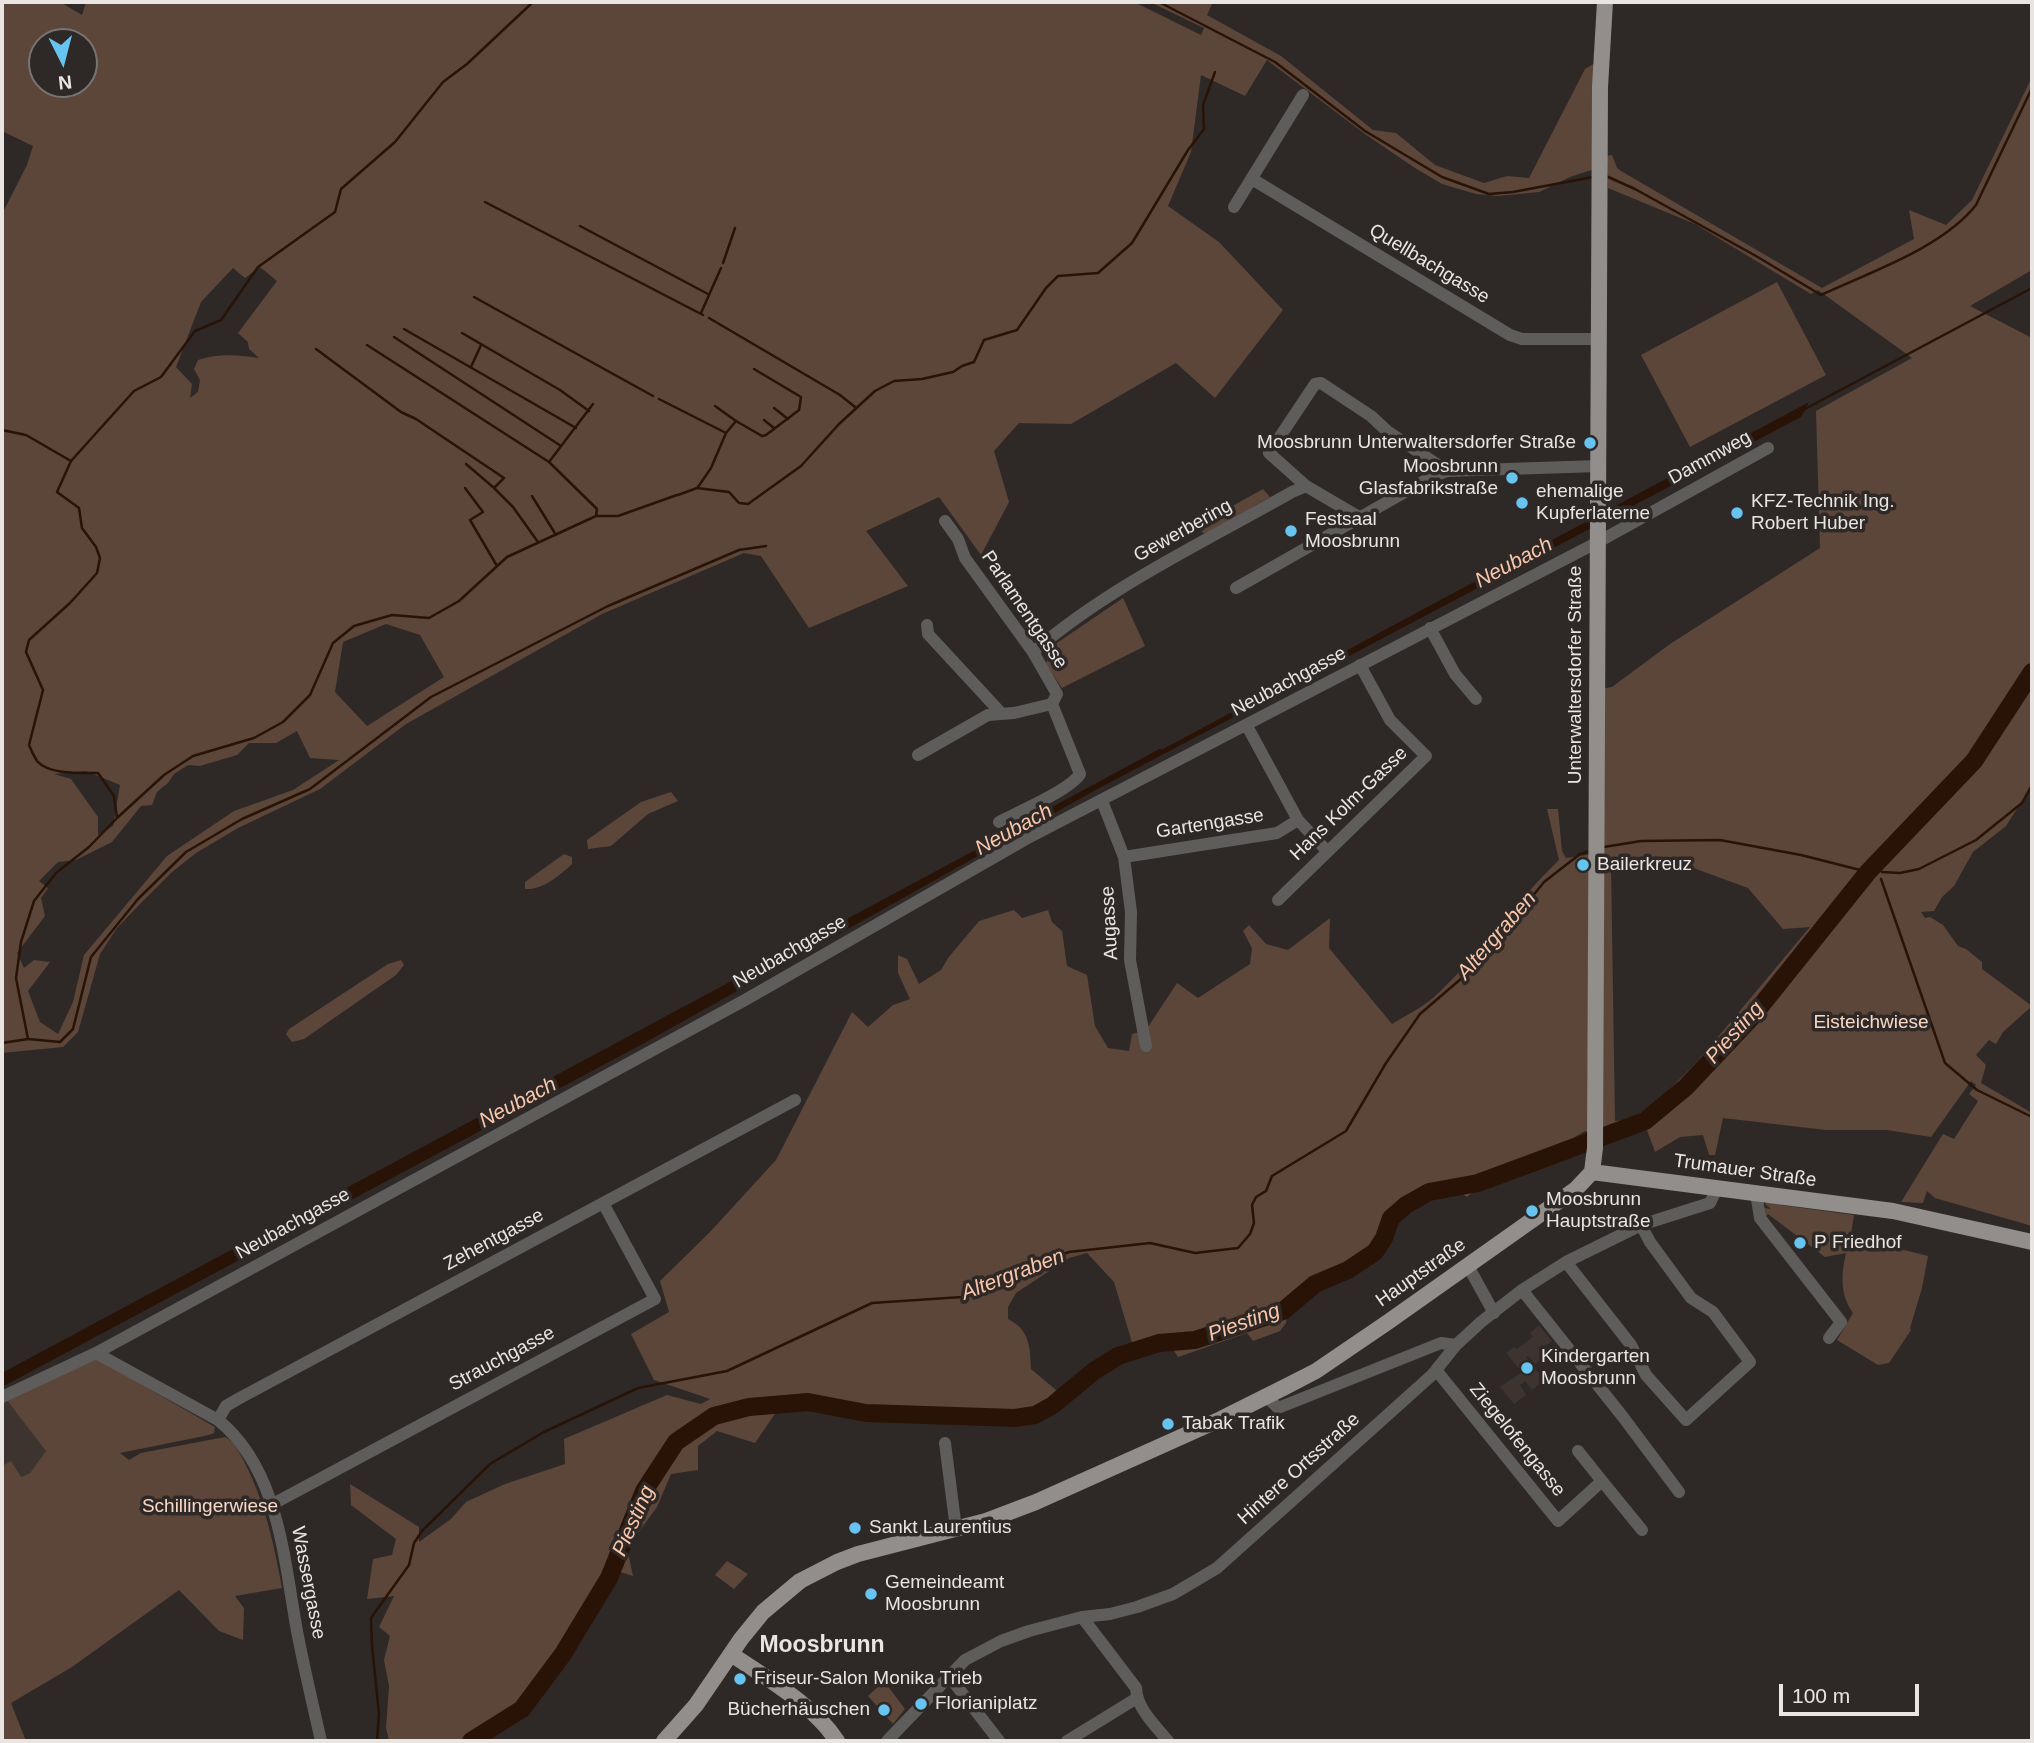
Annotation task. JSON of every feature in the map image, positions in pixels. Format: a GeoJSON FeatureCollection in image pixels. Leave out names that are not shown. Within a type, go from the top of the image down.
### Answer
{"type":"FeatureCollection","features":[{"type":"Feature","properties":{"kind":"main road","name":"Unterwaltersdorfer Straße"},"geometry":{"type":"LineString","coordinates":[[1592,1172],[1595,1148],[1601,51],[1605,2]]}},
{"type":"Feature","properties":{"kind":"main road","name":"Trumauer Straße"},"geometry":{"type":"LineString","coordinates":[[1592,1172],[1893,1211],[2032,1242]]}},
{"type":"Feature","properties":{"kind":"main road","name":"Hauptstraße"},"geometry":{"type":"LineString","coordinates":[[732,1654],[741,1639],[771,1604],[820,1569],[858,1554],[986,1521],[1076,1484],[1316,1371],[1576,1189],[1592,1172]]}},
{"type":"Feature","properties":{"kind":"main road"},"geometry":{"type":"LineString","coordinates":[[664,1741],[696,1705],[732,1654],[828,1726],[837,1741]]}},
{"type":"Feature","properties":{"kind":"street"},"geometry":{"type":"LineString","coordinates":[[1234,207],[1303,94]]}},
{"type":"Feature","properties":{"kind":"street","name":"Quellbachgasse"},"geometry":{"type":"LineString","coordinates":[[1252,179],[1510,335],[1522,339],[1600,340]]}},
{"type":"Feature","properties":{"kind":"street"},"geometry":{"type":"LineString","coordinates":[[1359,517],[1306,486],[1269,453],[1315,384],[1321,383],[1447,471]]}},
{"type":"Feature","properties":{"kind":"street","name":"Dammweg"},"geometry":{"type":"LineString","coordinates":[[1598,536],[1768,448]]}},
{"type":"Feature","properties":{"kind":"street"},"geometry":{"type":"LineString","coordinates":[[1236,588],[1359,517],[1447,471],[1598,466]]}},
{"type":"Feature","properties":{"kind":"street","name":"Gewerbering"},"geometry":{"type":"LineString","coordinates":[[1033,652],[1112,593],[1306,486]]}},
{"type":"Feature","properties":{"kind":"street","name":"Parlamentgasse"},"geometry":{"type":"LineString","coordinates":[[945,521],[958,539],[965,558],[1033,652],[1057,694],[1052,704]]}},
{"type":"Feature","properties":{"kind":"street","name":"Neubachgasse"},"geometry":{"type":"LineString","coordinates":[[2,1397],[96,1353],[754,995],[1026,839],[1247,726],[1598,536]]}},
{"type":"Feature","properties":{"kind":"street"},"geometry":{"type":"LineString","coordinates":[[927,625],[929,634],[1001,713]]}},
{"type":"Feature","properties":{"kind":"street"},"geometry":{"type":"LineString","coordinates":[[1430,628],[1455,674],[1476,699]]}},
{"type":"Feature","properties":{"kind":"street","name":"Hans Kolm-Gasse"},"geometry":{"type":"LineString","coordinates":[[1278,900],[1426,756],[1390,720],[1360,665]]}},
{"type":"Feature","properties":{"kind":"street"},"geometry":{"type":"LineString","coordinates":[[918,755],[988,715],[1014,713],[1052,704],[1080,774],[1057,792],[999,822]]}},
{"type":"Feature","properties":{"kind":"street"},"geometry":{"type":"LineString","coordinates":[[1247,726],[1298,820],[1327,852]]}},
{"type":"Feature","properties":{"kind":"street","name":"Augasse"},"geometry":{"type":"LineString","coordinates":[[1102,801],[1124,857],[1131,912],[1130,960],[1146,1046]]}},
{"type":"Feature","properties":{"kind":"street","name":"Gartengasse"},"geometry":{"type":"LineString","coordinates":[[1124,857],[1277,833],[1298,820]]}},
{"type":"Feature","properties":{"kind":"street","name":"Zehentgasse"},"geometry":{"type":"LineString","coordinates":[[218,1420],[226,1406],[238,1399],[795,1100]]}},
{"type":"Feature","properties":{"kind":"street","name":"Hintere Ortsstraße"},"geometry":{"type":"LineString","coordinates":[[887,1741],[965,1660],[1001,1641],[1082,1617],[1137,1607],[1173,1594],[1217,1568],[1436,1370],[1456,1345],[1522,1290],[1566,1262],[1641,1226],[1710,1203],[1717,1188]]}},
{"type":"Feature","properties":{"kind":"street"},"geometry":{"type":"LineString","coordinates":[[1756,1193],[1760,1218],[1841,1322],[1829,1338]]}},
{"type":"Feature","properties":{"kind":"street","name":"Strauchgasse"},"geometry":{"type":"LineString","coordinates":[[271,1505],[654,1299],[603,1203]]}},
{"type":"Feature","properties":{"kind":"street"},"geometry":{"type":"LineString","coordinates":[[1566,1262],[1631,1345],[1646,1376],[1686,1420],[1749,1362],[1713,1312],[1691,1298],[1641,1226]]}},
{"type":"Feature","properties":{"kind":"street"},"geometry":{"type":"LineString","coordinates":[[1468,1265],[1494,1313]]}},
{"type":"Feature","properties":{"kind":"street"},"geometry":{"type":"LineString","coordinates":[[1522,1290],[1679,1492]]}},
{"type":"Feature","properties":{"kind":"street"},"geometry":{"type":"LineString","coordinates":[[1266,1396],[1278,1408],[1441,1343],[1456,1345]]}},
{"type":"Feature","properties":{"kind":"street","name":"Wassergasse"},"geometry":{"type":"LineString","coordinates":[[96,1353],[218,1420],[240,1441],[253,1463],[271,1505],[284,1550],[321,1741]]}},
{"type":"Feature","properties":{"kind":"street","name":"Ziegelofengasse"},"geometry":{"type":"LineString","coordinates":[[1436,1370],[1558,1521],[1602,1481]]}},
{"type":"Feature","properties":{"kind":"street"},"geometry":{"type":"LineString","coordinates":[[944,1443],[956,1529]]}},
{"type":"Feature","properties":{"kind":"street"},"geometry":{"type":"LineString","coordinates":[[1578,1451],[1642,1530]]}},
{"type":"Feature","properties":{"kind":"street"},"geometry":{"type":"LineString","coordinates":[[1082,1617],[1136,1688],[1141,1707],[1168,1741]]}},
{"type":"Feature","properties":{"kind":"street"},"geometry":{"type":"LineString","coordinates":[[948,1676],[999,1741]]}},
{"type":"Feature","properties":{"kind":"street"},"geometry":{"type":"LineString","coordinates":[[1067,1741],[1137,1698]]}},
{"type":"Feature","properties":{"kind":"shaded area","name":"Kindergarten Moosbrunn"},"geometry":{"type":"Polygon","coordinates":[[[1539,1325],[1552,1341],[1539,1348],[1544,1356],[1535,1364],[1526,1357],[1544,1380],[1532,1390],[1525,1381],[1520,1385],[1526,1395],[1514,1404],[1500,1387],[1522,1372],[1506,1353],[1514,1347],[1517,1349],[1533,1337],[1530,1333],[1539,1325]]]}},
{"type":"Feature","properties":{"kind":"shaded area"},"geometry":{"type":"Polygon","coordinates":[[[6,1399],[47,1450],[30,1473],[20,1477],[11,1462],[2,1466],[2,1401],[6,1399]]]}},
{"type":"Feature","properties":{"kind":"green space"},"geometry":{"type":"Polygon","coordinates":[[[2,2],[60,2],[82,15],[86,2],[1134,2],[1201,35],[1204,28],[1150,2],[1213,2],[1207,15],[1281,56],[1373,130],[1396,133],[1435,165],[1484,183],[1507,176],[1529,178],[1585,69],[1595,63],[1594,169],[1539,192],[1498,196],[1476,194],[1442,184],[1365,134],[1267,60],[1245,96],[1201,75],[1191,152],[1168,206],[1219,242],[1283,310],[1215,398],[1176,363],[1071,424],[1019,423],[994,451],[1009,502],[981,555],[939,497],[866,531],[908,586],[809,628],[761,556],[744,553],[602,614],[406,724],[320,789],[238,828],[196,853],[172,872],[117,928],[100,954],[78,1032],[63,1047],[2,1053],[2,214],[27,165],[33,146],[2,131],[2,2]],[[260,267],[245,278],[233,268],[201,302],[176,367],[192,384],[190,398],[198,392],[200,380],[194,369],[198,360],[228,355],[259,358],[238,333],[277,281],[260,267]],[[386,624],[343,642],[335,692],[367,726],[444,677],[420,635],[386,624]],[[297,731],[276,743],[249,743],[237,755],[200,766],[188,765],[174,774],[157,792],[152,805],[141,806],[112,842],[76,860],[58,862],[39,881],[48,888],[41,898],[45,916],[17,953],[24,968],[34,960],[50,962],[28,991],[40,1022],[58,1034],[73,1002],[84,955],[167,856],[234,811],[293,790],[339,760],[310,758],[297,731]],[[86,771],[54,774],[71,779],[98,817],[98,835],[113,826],[120,785],[86,771]]]}},
{"type":"Feature","properties":{"kind":"green space","name":"Eisteichwiese"},"geometry":{"type":"Polygon","coordinates":[[[2032,77],[2032,270],[1970,306],[2032,338],[2032,785],[2006,826],[1973,852],[1954,886],[1942,897],[1934,911],[1921,912],[1925,918],[1930,917],[1943,925],[1958,946],[1982,962],[1982,969],[2032,1006],[2003,1032],[1996,1044],[1989,1040],[1976,1055],[1986,1065],[1981,1083],[2032,1113],[2032,1226],[1935,1198],[1927,1191],[1923,1203],[1901,1202],[1943,1134],[1954,1139],[1978,1101],[1969,1094],[1976,1085],[1971,1081],[1931,1137],[1887,1130],[1826,1130],[1723,1118],[1715,1155],[1709,1155],[1703,1135],[1680,1137],[1655,1152],[1647,1130],[1609,1141],[1585,1131],[1524,1167],[1488,1179],[1467,1197],[1450,1186],[1429,1193],[1422,1202],[1397,1220],[1391,1236],[1350,1267],[1316,1278],[1288,1303],[1286,1323],[1280,1331],[1253,1341],[1247,1333],[1178,1357],[1171,1346],[1136,1356],[1114,1282],[1087,1253],[1069,1258],[1016,1293],[1008,1307],[1008,1319],[1025,1334],[1031,1369],[1056,1390],[1048,1407],[1025,1412],[943,1413],[781,1405],[755,1443],[717,1431],[698,1446],[698,1470],[671,1474],[657,1507],[627,1548],[633,1576],[617,1571],[609,1583],[603,1579],[556,1655],[558,1657],[520,1705],[463,1741],[389,1741],[386,1728],[389,1686],[384,1660],[390,1636],[379,1627],[394,1596],[367,1599],[373,1559],[392,1555],[396,1539],[351,1505],[350,1484],[419,1527],[419,1542],[451,1519],[466,1502],[505,1484],[565,1464],[564,1439],[667,1395],[701,1404],[710,1399],[654,1380],[631,1334],[669,1312],[660,1281],[710,1232],[776,1160],[852,1012],[868,1027],[893,1005],[910,999],[898,973],[898,955],[907,959],[919,984],[941,970],[979,921],[1014,910],[1022,918],[1048,910],[1052,922],[1062,931],[1067,966],[1087,975],[1095,1026],[1108,1048],[1129,1051],[1132,1034],[1146,1030],[1177,983],[1198,998],[1250,964],[1252,948],[1243,931],[1249,925],[1266,944],[1288,950],[1330,918],[1329,948],[1392,1024],[1429,1001],[1451,981],[1559,860],[1547,809],[1558,809],[1562,851],[1566,858],[1600,853],[1600,689],[1612,687],[1670,644],[1820,548],[1816,411],[1912,358],[1818,290],[1811,294],[1695,224],[1608,188],[1607,156],[1612,155],[1621,171],[1822,288],[1914,239],[1909,210],[1946,225],[1972,200],[2032,77]],[[1611,864],[1615,1121],[1627,1120],[1653,1106],[1697,1062],[1810,927],[1783,929],[1748,888],[1688,866],[1611,864]]]}},
{"type":"Feature","properties":{"kind":"green space"},"geometry":{"type":"Polygon","coordinates":[[[1777,282],[1826,375],[1690,447],[1641,355],[1777,282]]]}},
{"type":"Feature","properties":{"kind":"green space"},"geometry":{"type":"Polygon","coordinates":[[[1263,489],[1270,497],[1205,534],[1201,531],[1229,508],[1263,489]]]}},
{"type":"Feature","properties":{"kind":"green space"},"geometry":{"type":"Polygon","coordinates":[[[1123,598],[1145,646],[1062,688],[1046,664],[1051,647],[1123,598]]]}},
{"type":"Feature","properties":{"kind":"green space"},"geometry":{"type":"Polygon","coordinates":[[[671,792],[678,801],[648,814],[611,846],[588,849],[587,840],[641,802],[671,792]]]}},
{"type":"Feature","properties":{"kind":"green space"},"geometry":{"type":"Polygon","coordinates":[[[564,854],[572,857],[572,864],[567,869],[544,885],[525,889],[525,882],[564,854]]]}},
{"type":"Feature","properties":{"kind":"green space"},"geometry":{"type":"Polygon","coordinates":[[[401,960],[404,965],[396,975],[304,1039],[292,1042],[286,1034],[289,1029],[388,964],[401,960]]]}},
{"type":"Feature","properties":{"kind":"green space"},"geometry":{"type":"Polygon","coordinates":[[[1768,1201],[1854,1215],[1850,1241],[1928,1256],[1911,1330],[1889,1363],[1878,1365],[1837,1340],[1853,1313],[1843,1284],[1846,1253],[1825,1257],[1768,1214],[1764,1219],[1764,1208],[1771,1209],[1765,1204],[1768,1201]]]}},
{"type":"Feature","properties":{"kind":"green space","name":"Schillingerwiese"},"geometry":{"type":"Polygon","coordinates":[[[97,1359],[215,1427],[214,1433],[209,1435],[120,1453],[129,1460],[141,1453],[225,1437],[234,1445],[252,1478],[263,1509],[282,1588],[235,1596],[244,1608],[243,1640],[219,1631],[179,1590],[72,1667],[11,1703],[26,1741],[2,1741],[2,1466],[11,1461],[21,1477],[30,1473],[46,1451],[6,1399],[97,1359]]]}},
{"type":"Feature","properties":{"kind":"green space"},"geometry":{"type":"Polygon","coordinates":[[[727,1561],[748,1574],[734,1589],[715,1575],[727,1561]]]}},
{"type":"Feature","properties":{"kind":"green space"},"geometry":{"type":"Polygon","coordinates":[[[884,1681],[905,1709],[893,1724],[868,1696],[884,1681]]]}},
{"type":"Feature","properties":{"kind":"water"},"geometry":{"type":"Polygon","coordinates":[[[1809,402],[1801,417],[1092,792],[648,1041],[2,1387],[2,1373],[1809,402]]]}},
{"type":"Feature","properties":{"kind":"waterway"},"geometry":{"type":"LineString","coordinates":[[2,1043],[28,1039],[16,978],[21,942],[34,901],[56,873],[89,847],[117,818],[114,796],[98,773],[49,769],[37,761],[29,745],[43,690],[26,652],[29,640],[70,603],[97,573],[100,558],[96,547],[82,528],[79,508],[57,492],[71,461],[134,391],[161,377],[195,331],[221,320],[258,267],[335,212],[341,189],[395,142],[443,82],[467,64],[533,2]]}},
{"type":"Feature","properties":{"kind":"waterway"},"geometry":{"type":"LineString","coordinates":[[1159,2],[1275,62],[1365,131],[1442,177],[1489,194],[1593,177]]}},
{"type":"Feature","properties":{"kind":"waterway"},"geometry":{"type":"LineString","coordinates":[[678,495],[697,488],[729,492],[739,503],[748,504],[801,466],[839,424],[875,391],[894,381],[922,379],[953,372],[974,362],[984,340],[1017,330],[1046,288],[1058,276],[1098,273],[1132,243],[1188,150],[1204,129],[1203,105],[1215,72]]}},
{"type":"Feature","properties":{"kind":"waterway"},"geometry":{"type":"LineString","coordinates":[[1606,176],[1635,189],[1821,295],[1904,258],[1962,220],[1976,205],[2032,88]]}},
{"type":"Feature","properties":{"kind":"waterway"},"geometry":{"type":"LineString","coordinates":[[485,202],[703,315]]}},
{"type":"Feature","properties":{"kind":"waterway"},"geometry":{"type":"LineString","coordinates":[[580,226],[708,294]]}},
{"type":"Feature","properties":{"kind":"waterway"},"geometry":{"type":"LineString","coordinates":[[723,263],[735,228]]}},
{"type":"Feature","properties":{"kind":"waterway"},"geometry":{"type":"LineString","coordinates":[[701,313],[721,268]]}},
{"type":"Feature","properties":{"kind":"waterway","name":"Neubach"},"geometry":{"type":"LineString","coordinates":[[1803,410],[2032,288]]}},
{"type":"Feature","properties":{"kind":"waterway"},"geometry":{"type":"LineString","coordinates":[[474,297],[653,396]]}},
{"type":"Feature","properties":{"kind":"waterway"},"geometry":{"type":"LineString","coordinates":[[709,318],[840,395],[855,407]]}},
{"type":"Feature","properties":{"kind":"waterway"},"geometry":{"type":"LineString","coordinates":[[404,329],[576,428]]}},
{"type":"Feature","properties":{"kind":"waterway"},"geometry":{"type":"LineString","coordinates":[[462,333],[560,390],[589,411]]}},
{"type":"Feature","properties":{"kind":"waterway"},"geometry":{"type":"LineString","coordinates":[[394,337],[561,446]]}},
{"type":"Feature","properties":{"kind":"waterway"},"geometry":{"type":"LineString","coordinates":[[367,345],[549,462]]}},
{"type":"Feature","properties":{"kind":"waterway"},"geometry":{"type":"LineString","coordinates":[[471,367],[481,345]]}},
{"type":"Feature","properties":{"kind":"waterway"},"geometry":{"type":"LineString","coordinates":[[316,349],[401,412],[416,419],[504,478],[494,488],[513,507],[538,542]]}},
{"type":"Feature","properties":{"kind":"waterway"},"geometry":{"type":"LineString","coordinates":[[736,421],[762,436],[799,410],[801,397],[754,369]]}},
{"type":"Feature","properties":{"kind":"waterway"},"geometry":{"type":"LineString","coordinates":[[659,399],[726,433],[711,468],[698,487]]}},
{"type":"Feature","properties":{"kind":"waterway"},"geometry":{"type":"LineString","coordinates":[[593,404],[549,462],[597,509],[596,516]]}},
{"type":"Feature","properties":{"kind":"waterway"},"geometry":{"type":"LineString","coordinates":[[715,406],[736,421],[726,433]]}},
{"type":"Feature","properties":{"kind":"waterway"},"geometry":{"type":"LineString","coordinates":[[774,408],[788,419]]}},
{"type":"Feature","properties":{"kind":"waterway"},"geometry":{"type":"LineString","coordinates":[[764,420],[774,428]]}},
{"type":"Feature","properties":{"kind":"waterway"},"geometry":{"type":"LineString","coordinates":[[2,430],[26,435],[71,461]]}},
{"type":"Feature","properties":{"kind":"waterway"},"geometry":{"type":"LineString","coordinates":[[466,464],[493,487]]}},
{"type":"Feature","properties":{"kind":"waterway"},"geometry":{"type":"LineString","coordinates":[[465,488],[483,512],[470,520],[497,566]]}},
{"type":"Feature","properties":{"kind":"waterway"},"geometry":{"type":"LineString","coordinates":[[117,818],[164,775],[193,756],[254,738],[283,722],[310,695],[333,643],[354,626],[392,615],[429,618],[459,601],[507,557],[596,516],[618,516],[677,495]]}},
{"type":"Feature","properties":{"kind":"waterway"},"geometry":{"type":"LineString","coordinates":[[532,496],[556,535]]}},
{"type":"Feature","properties":{"kind":"waterway"},"geometry":{"type":"LineString","coordinates":[[28,1039],[60,1042],[73,1029],[91,957],[138,899],[186,852],[242,819],[310,789],[431,697],[608,606],[739,550],[766,546]]}},
{"type":"Feature","properties":{"kind":"waterway","name":"Piesting"},"geometry":{"type":"LineString","coordinates":[[471,1741],[522,1709],[563,1654],[609,1578],[644,1491],[676,1442],[714,1416],[749,1407],[808,1402],[866,1413],[1015,1418],[1035,1415],[1053,1405],[1094,1371],[1118,1356],[1159,1343],[1195,1340],[1283,1311],[1315,1284],[1348,1270],[1375,1252],[1384,1238],[1391,1218],[1406,1205],[1429,1192],[1478,1183],[1645,1121],[1686,1087],[1751,1018],[1868,872],[1974,761],[2032,672]]}},
{"type":"Feature","properties":{"kind":"waterway","name":"Neubach"},"geometry":{"type":"LineString","coordinates":[[1049,810],[1160,750]]}},
{"type":"Feature","properties":{"kind":"waterway","name":"Altergraben"},"geometry":{"type":"LineString","coordinates":[[1882,872],[1900,873],[1919,869],[1976,840],[2022,803],[2032,785]]}},
{"type":"Feature","properties":{"kind":"waterway","name":"Altergraben"},"geometry":{"type":"LineString","coordinates":[[1604,847],[1641,841],[1720,840],[1801,855],[1860,870]]}},
{"type":"Feature","properties":{"kind":"waterway","name":"Altergraben"},"geometry":{"type":"LineString","coordinates":[[377,1741],[379,1714],[371,1618],[409,1565],[414,1543],[422,1531],[490,1464],[544,1432],[638,1388],[727,1371],[872,1303],[962,1297],[1069,1252],[1150,1243],[1195,1253],[1238,1248],[1250,1234],[1254,1223],[1252,1205],[1256,1197],[1266,1191],[1272,1176],[1346,1131],[1386,1063],[1420,1014],[1477,965],[1544,882],[1580,854],[1591,851]]}},
{"type":"Feature","properties":{"kind":"waterway"},"geometry":{"type":"LineString","coordinates":[[1881,879],[1945,1063],[1977,1090],[2032,1117]]}},
{"type":"Feature","properties":{"kind":"place","name":"Moosbrunn Unterwaltersdorfer Straße"},"geometry":{"type":"Point","coordinates":[1590,443]}},
{"type":"Feature","properties":{"kind":"place","name":"Moosbrunn Glasfabrikstraße"},"geometry":{"type":"Point","coordinates":[1512,478]}},
{"type":"Feature","properties":{"kind":"place","name":"ehemalige Kupferlaterne"},"geometry":{"type":"Point","coordinates":[1522,503]}},
{"type":"Feature","properties":{"kind":"place","name":"KFZ-Technik Ing. Robert Huber"},"geometry":{"type":"Point","coordinates":[1737,513]}},
{"type":"Feature","properties":{"kind":"place","name":"Festsaal Moosbrunn"},"geometry":{"type":"Point","coordinates":[1291,531]}},
{"type":"Feature","properties":{"kind":"place","name":"Bailerkreuz"},"geometry":{"type":"Point","coordinates":[1583,865]}},
{"type":"Feature","properties":{"kind":"place","name":"Moosbrunn Hauptstraße"},"geometry":{"type":"Point","coordinates":[1532,1211]}},
{"type":"Feature","properties":{"kind":"place","name":"P Friedhof"},"geometry":{"type":"Point","coordinates":[1800,1243]}},
{"type":"Feature","properties":{"kind":"place","name":"Kindergarten Moosbrunn"},"geometry":{"type":"Point","coordinates":[1527,1368]}},
{"type":"Feature","properties":{"kind":"place","name":"Tabak Trafik"},"geometry":{"type":"Point","coordinates":[1168,1424]}},
{"type":"Feature","properties":{"kind":"place","name":"Sankt Laurentius"},"geometry":{"type":"Point","coordinates":[855,1528]}},
{"type":"Feature","properties":{"kind":"place","name":"Gemeindeamt Moosbrunn"},"geometry":{"type":"Point","coordinates":[871,1594]}},
{"type":"Feature","properties":{"kind":"place","name":"Friseur-Salon Monika Trieb"},"geometry":{"type":"Point","coordinates":[740,1679]}},
{"type":"Feature","properties":{"kind":"place","name":"Florianiplatz"},"geometry":{"type":"Point","coordinates":[921,1704]}},
{"type":"Feature","properties":{"kind":"place","name":"Bücherhäuschen"},"geometry":{"type":"Point","coordinates":[884,1710]}},
{"type":"Feature","properties":{"kind":"district","name":"Moosbrunn"},"geometry":{"type":"Point","coordinates":[822,1646]}}]}
